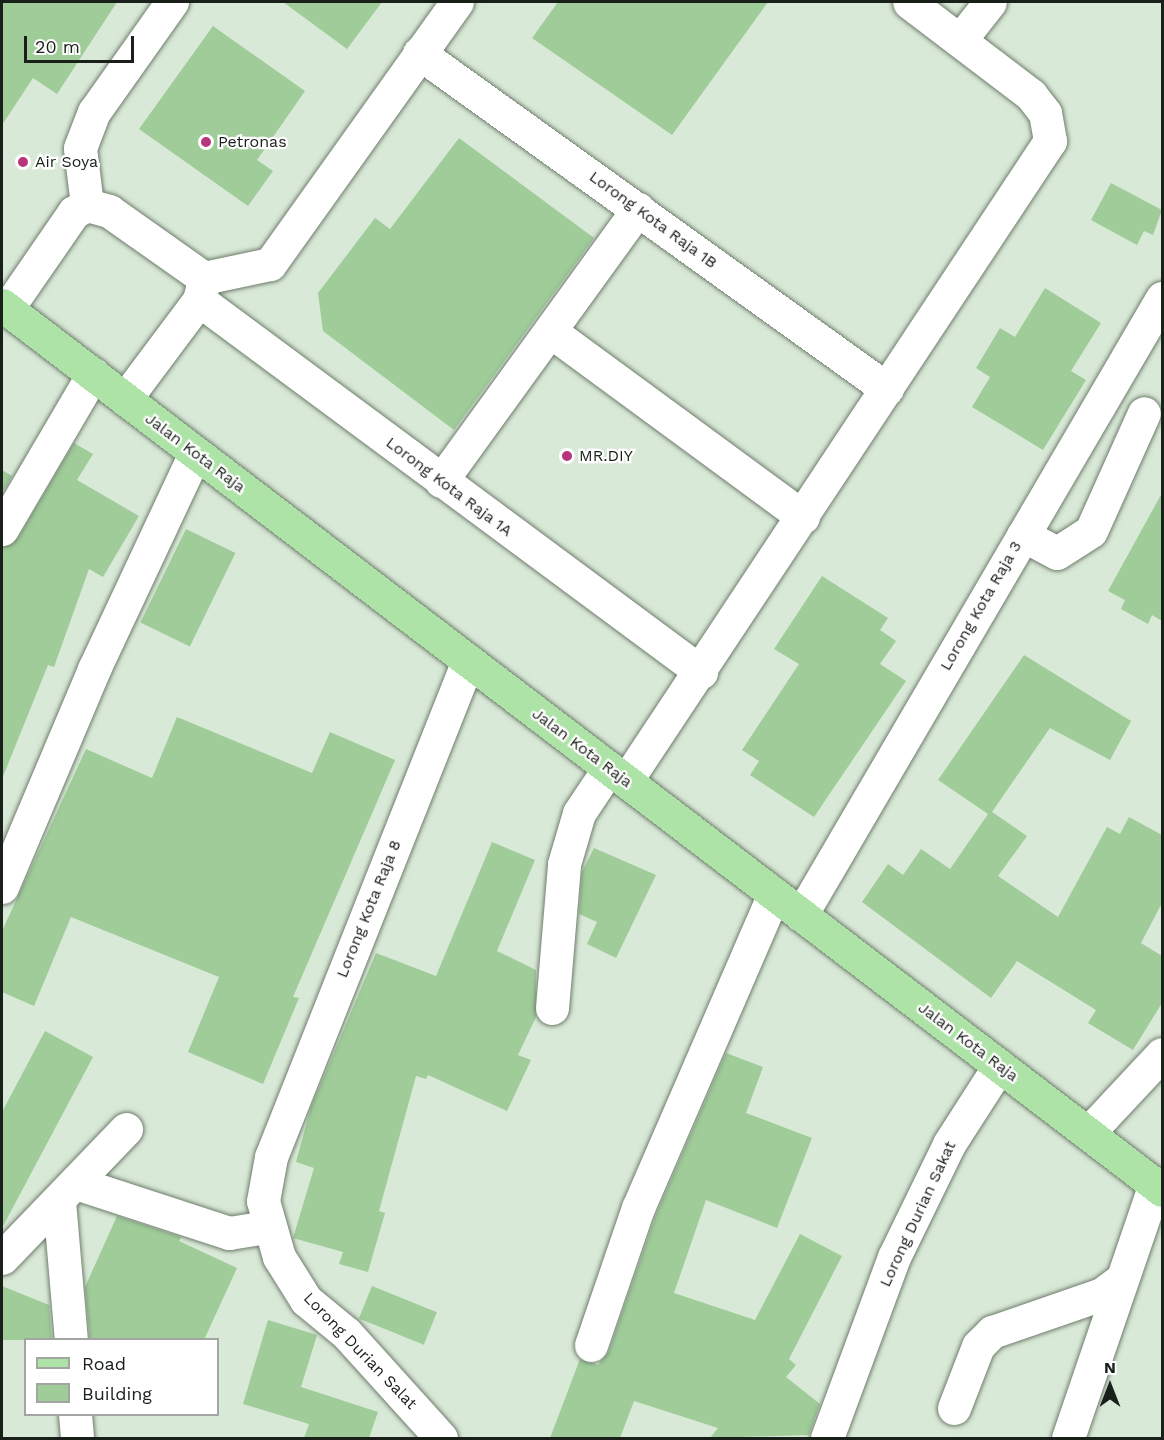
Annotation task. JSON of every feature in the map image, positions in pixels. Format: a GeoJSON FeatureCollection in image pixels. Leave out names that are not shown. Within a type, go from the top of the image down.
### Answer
{"type":"FeatureCollection","features":[{"type":"Feature","properties":{"kind":"main road","name":"Jalan Kota Raja"},"geometry":{"type":"LineString","coordinates":[[4,307],[1159,1187]]}},
{"type":"Feature","properties":{"kind":"street"},"geometry":{"type":"LineString","coordinates":[[4,307],[74,212],[87,205],[80,148],[94,112],[172,2]]}},
{"type":"Feature","properties":{"kind":"street"},"geometry":{"type":"LineString","coordinates":[[125,399],[202,289],[270,264],[419,52],[457,2]]}},
{"type":"Feature","properties":{"kind":"street"},"geometry":{"type":"LineString","coordinates":[[552,1008],[564,864],[579,813],[617,775],[701,672],[1050,141],[1045,113],[1031,95],[909,2]]}},
{"type":"Feature","properties":{"kind":"street"},"geometry":{"type":"LineString","coordinates":[[960,40],[990,2]]}},
{"type":"Feature","properties":{"kind":"street","name":"Lorong Kota Raja 1B"},"geometry":{"type":"LineString","coordinates":[[419,52],[887,389]]}},
{"type":"Feature","properties":{"kind":"street","name":"Lorong Kota Raja 1A"},"geometry":{"type":"LineString","coordinates":[[87,205],[109,211],[441,482],[701,672]]}},
{"type":"Feature","properties":{"kind":"street"},"geometry":{"type":"LineString","coordinates":[[441,482],[638,209]]}},
{"type":"Feature","properties":{"kind":"street","name":"Lorong Kota Raja 3"},"geometry":{"type":"LineString","coordinates":[[801,915],[1162,298]]}},
{"type":"Feature","properties":{"kind":"street"},"geometry":{"type":"LineString","coordinates":[[550,331],[803,517]]}},
{"type":"Feature","properties":{"kind":"street"},"geometry":{"type":"LineString","coordinates":[[2,529],[93,374]]}},
{"type":"Feature","properties":{"kind":"street"},"geometry":{"type":"LineString","coordinates":[[1023,535],[1057,553],[1091,531],[1144,413]]}},
{"type":"Feature","properties":{"kind":"street"},"geometry":{"type":"LineString","coordinates":[[2,887],[94,669],[195,453]]}},
{"type":"Feature","properties":{"kind":"street","name":"Lorong Kota Raja 8"},"geometry":{"type":"LineString","coordinates":[[271,1157],[468,661]]}},
{"type":"Feature","properties":{"kind":"street"},"geometry":{"type":"LineString","coordinates":[[591,1346],[638,1209],[774,894]]}},
{"type":"Feature","properties":{"kind":"street"},"geometry":{"type":"LineString","coordinates":[[1088,1133],[1162,1054]]}},
{"type":"Feature","properties":{"kind":"street","name":"Lorong Durian Sakat"},"geometry":{"type":"LineString","coordinates":[[827,1438],[894,1257],[949,1144],[999,1065]]}},
{"type":"Feature","properties":{"kind":"street"},"geometry":{"type":"LineString","coordinates":[[2,1258],[126,1129]]}},
{"type":"Feature","properties":{"kind":"street","name":"Lorong Durian Salat"},"geometry":{"type":"LineString","coordinates":[[271,1157],[263,1201],[267,1227],[306,1300],[346,1333],[441,1438]]}},
{"type":"Feature","properties":{"kind":"street"},"geometry":{"type":"LineString","coordinates":[[1068,1438],[1119,1281],[1159,1187]]}},
{"type":"Feature","properties":{"kind":"street"},"geometry":{"type":"LineString","coordinates":[[67,1192],[229,1233],[267,1227]]}},
{"type":"Feature","properties":{"kind":"street"},"geometry":{"type":"LineString","coordinates":[[67,1192],[72,1338]]}},
{"type":"Feature","properties":{"kind":"street"},"geometry":{"type":"LineString","coordinates":[[954,1408],[978,1346],[992,1332],[1102,1294],[1119,1281]]}},
{"type":"Feature","properties":{"kind":"street"},"geometry":{"type":"LineString","coordinates":[[75,1416],[77,1438]]}},
{"type":"Feature","properties":{"kind":"building"},"geometry":{"type":"Polygon","coordinates":[[[2,2],[117,2],[57,94],[33,78],[2,125],[2,2]]]}},
{"type":"Feature","properties":{"kind":"building"},"geometry":{"type":"Polygon","coordinates":[[[283,2],[382,2],[347,49],[283,2]]]}},
{"type":"Feature","properties":{"kind":"building"},"geometry":{"type":"Polygon","coordinates":[[[558,2],[768,2],[672,135],[532,38],[558,2]]]}},
{"type":"Feature","properties":{"kind":"building"},"geometry":{"type":"Polygon","coordinates":[[[213,26],[305,91],[257,160],[273,171],[248,206],[139,129],[213,26]]]}},
{"type":"Feature","properties":{"kind":"building"},"geometry":{"type":"Polygon","coordinates":[[[459,138],[594,238],[454,430],[323,331],[318,293],[375,218],[390,229],[459,138]]]}},
{"type":"Feature","properties":{"kind":"building"},"geometry":{"type":"Polygon","coordinates":[[[1111,183],[1162,210],[1153,235],[1144,231],[1137,245],[1091,220],[1111,183]]]}},
{"type":"Feature","properties":{"kind":"building"},"geometry":{"type":"Polygon","coordinates":[[[1045,288],[1101,323],[1071,371],[1086,380],[1043,450],[972,407],[990,377],[976,368],[1000,328],[1015,337],[1045,288]]]}},
{"type":"Feature","properties":{"kind":"building"},"geometry":{"type":"Polygon","coordinates":[[[74,443],[93,454],[77,480],[139,516],[103,577],[89,569],[54,667],[48,665],[2,779],[2,548],[18,538],[74,443]]]}},
{"type":"Feature","properties":{"kind":"building"},"geometry":{"type":"Polygon","coordinates":[[[2,470],[12,476],[2,493],[2,470]]]}},
{"type":"Feature","properties":{"kind":"building"},"geometry":{"type":"Polygon","coordinates":[[[1162,493],[1162,621],[1152,615],[1148,624],[1121,609],[1125,600],[1108,591],[1162,493]]]}},
{"type":"Feature","properties":{"kind":"building"},"geometry":{"type":"Polygon","coordinates":[[[186,529],[235,553],[190,647],[140,622],[186,529]]]}},
{"type":"Feature","properties":{"kind":"building"},"geometry":{"type":"Polygon","coordinates":[[[822,576],[888,618],[880,630],[896,641],[880,664],[906,681],[814,817],[750,775],[759,761],[742,750],[799,664],[774,649],[822,576]]]}},
{"type":"Feature","properties":{"kind":"building"},"geometry":{"type":"Polygon","coordinates":[[[1024,655],[1131,721],[1110,760],[1050,728],[992,812],[1027,836],[998,876],[1058,917],[1107,827],[1120,834],[1129,817],[1162,835],[1162,903],[1141,943],[1162,956],[1162,1003],[1133,1050],[1088,1023],[1096,1010],[1017,961],[991,998],[862,902],[888,864],[903,875],[921,849],[950,869],[988,814],[938,780],[1024,655]]]}},
{"type":"Feature","properties":{"kind":"building"},"geometry":{"type":"Polygon","coordinates":[[[177,717],[312,773],[330,732],[395,760],[293,997],[299,998],[263,1084],[188,1052],[219,977],[71,917],[34,1006],[2,992],[2,931],[86,749],[152,778],[177,717]]]}},
{"type":"Feature","properties":{"kind":"building"},"geometry":{"type":"Polygon","coordinates":[[[492,842],[535,860],[497,951],[536,970],[536,1017],[518,1055],[531,1060],[507,1111],[428,1075],[426,1079],[416,1076],[379,1211],[385,1213],[368,1272],[339,1264],[343,1252],[293,1238],[314,1168],[296,1162],[311,1107],[376,953],[436,976],[492,842]]]}},
{"type":"Feature","properties":{"kind":"building"},"geometry":{"type":"Polygon","coordinates":[[[594,848],[656,875],[616,958],[587,944],[597,922],[579,914],[582,872],[594,848]]]}},
{"type":"Feature","properties":{"kind":"building"},"geometry":{"type":"Polygon","coordinates":[[[45,1031],[93,1057],[2,1228],[2,1112],[45,1031]]]}},
{"type":"Feature","properties":{"kind":"building"},"geometry":{"type":"Polygon","coordinates":[[[726,1053],[763,1067],[746,1113],[812,1138],[777,1228],[706,1200],[674,1293],[755,1320],[800,1234],[842,1256],[789,1359],[796,1365],[786,1377],[820,1404],[809,1435],[710,1438],[718,1428],[634,1401],[620,1438],[550,1438],[580,1359],[598,1365],[609,1351],[656,1215],[726,1053]]]}},
{"type":"Feature","properties":{"kind":"building"},"geometry":{"type":"Polygon","coordinates":[[[117,1216],[181,1237],[179,1241],[237,1268],[205,1338],[90,1338],[85,1287],[117,1216]]]}},
{"type":"Feature","properties":{"kind":"building"},"geometry":{"type":"Polygon","coordinates":[[[2,1286],[49,1305],[52,1338],[2,1340],[2,1286]]]}},
{"type":"Feature","properties":{"kind":"building"},"geometry":{"type":"Polygon","coordinates":[[[372,1286],[437,1312],[424,1345],[359,1318],[372,1286]]]}},
{"type":"Feature","properties":{"kind":"building"},"geometry":{"type":"Polygon","coordinates":[[[268,1320],[317,1335],[301,1387],[378,1412],[369,1438],[304,1438],[309,1424],[243,1404],[268,1320]]]}},
{"type":"Feature","properties":{"kind":"place","name":"Petronas"},"geometry":{"type":"Point","coordinates":[206,142]}},
{"type":"Feature","properties":{"kind":"place","name":"Air Soya"},"geometry":{"type":"Point","coordinates":[23,162]}},
{"type":"Feature","properties":{"kind":"place","name":"MR.DIY"},"geometry":{"type":"Point","coordinates":[567,456]}}]}
